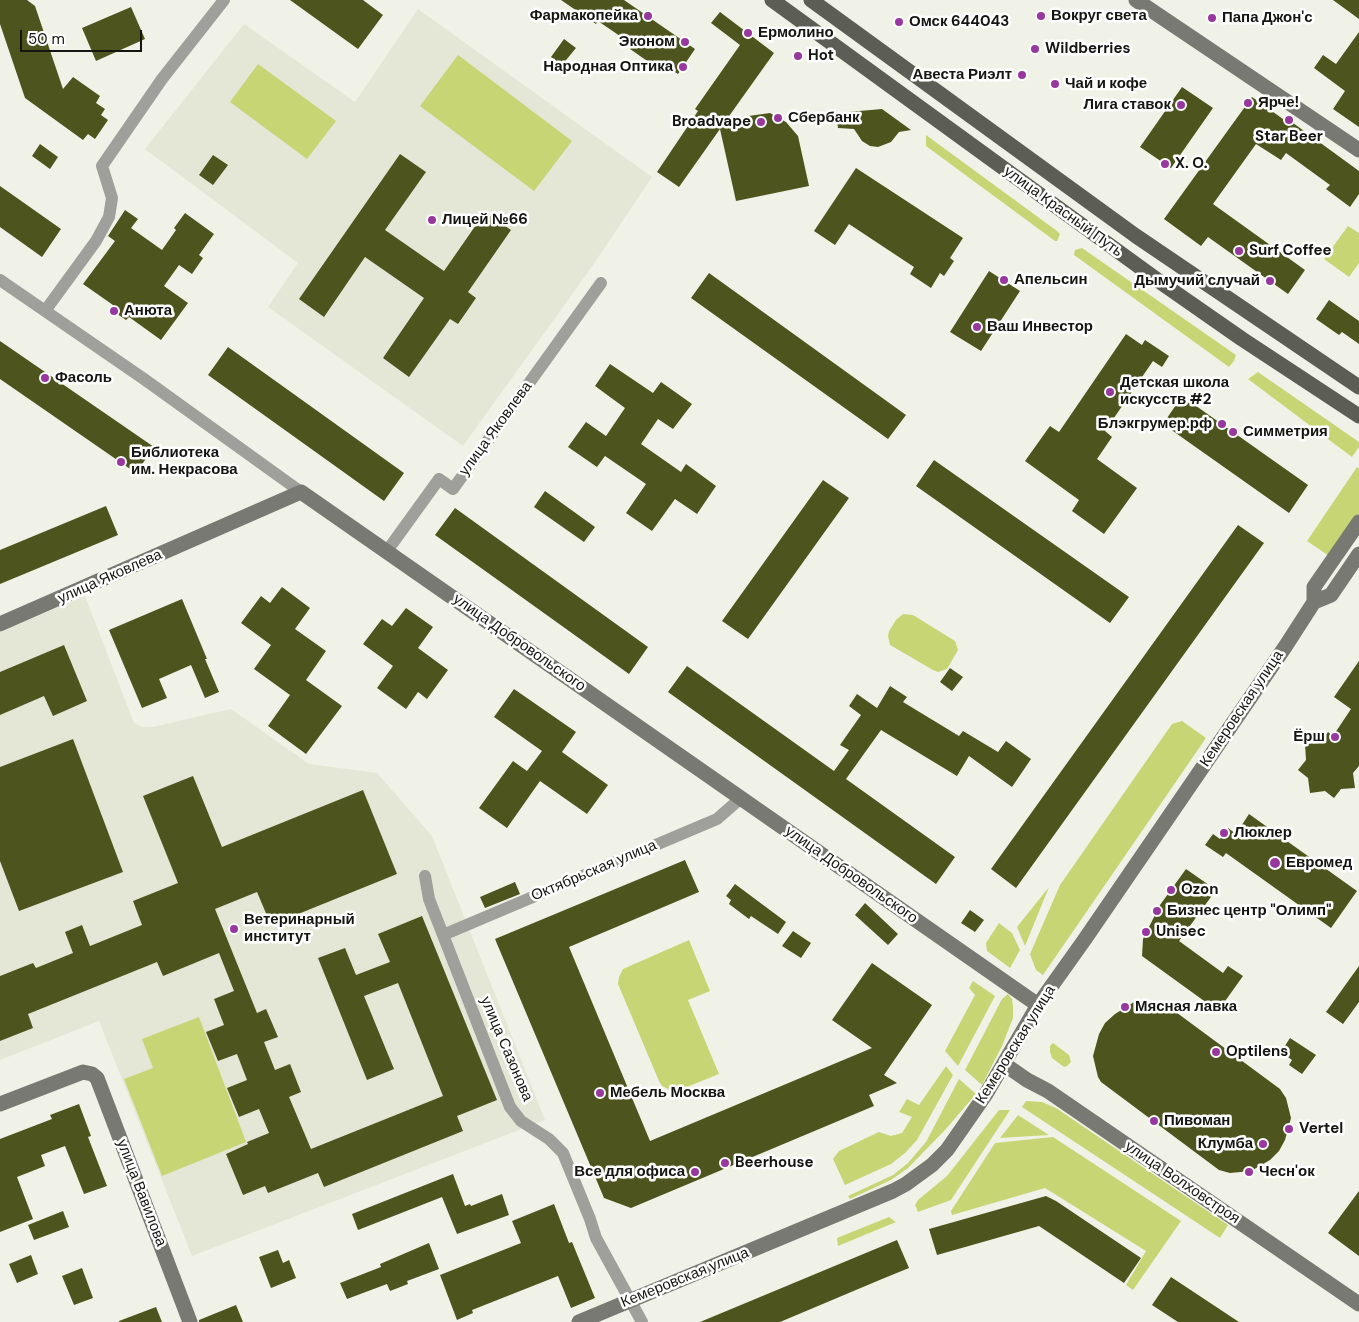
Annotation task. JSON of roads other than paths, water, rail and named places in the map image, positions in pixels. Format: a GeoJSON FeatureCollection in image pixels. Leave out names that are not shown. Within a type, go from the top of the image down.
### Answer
{"type":"FeatureCollection","features":[{"type":"Feature","properties":{"kind":"main road","name":"улица Красный Путь"},"geometry":{"type":"LineString","coordinates":[[772,0],[1140,268],[1242,339],[1359,416]]}},
{"type":"Feature","properties":{"kind":"main road","name":"улица Красный Путь"},"geometry":{"type":"LineString","coordinates":[[811,0],[1136,236],[1359,387]]}},
{"type":"Feature","properties":{"kind":"street"},"geometry":{"type":"LineString","coordinates":[[45,311],[96,241],[109,217],[112,198],[102,166],[162,79],[224,0]]}},
{"type":"Feature","properties":{"kind":"street"},"geometry":{"type":"LineString","coordinates":[[1136,0],[1359,150]]}},
{"type":"Feature","properties":{"kind":"street","name":"улица Добровольского"},"geometry":{"type":"LineString","coordinates":[[0,280],[1038,1005]]}},
{"type":"Feature","properties":{"kind":"street","name":"улица Яковлева"},"geometry":{"type":"LineString","coordinates":[[387,551],[439,479],[453,489],[601,283]]}},
{"type":"Feature","properties":{"kind":"street","name":"улица Яковлева"},"geometry":{"type":"LineString","coordinates":[[0,624],[301,492]]}},
{"type":"Feature","properties":{"kind":"street","name":"Кемеровская улица"},"geometry":{"type":"LineString","coordinates":[[579,1322],[847,1211],[906,1184],[932,1165],[947,1150],[986,1094],[1038,1005],[1085,940],[1285,647],[1314,602],[1314,587],[1359,522]]}},
{"type":"Feature","properties":{"kind":"street","name":"Кемеровская улица"},"geometry":{"type":"LineString","coordinates":[[1314,602],[1331,595],[1359,554]]}},
{"type":"Feature","properties":{"kind":"street","name":"Октябрьская улица"},"geometry":{"type":"LineString","coordinates":[[443,935],[717,819],[740,798]]}},
{"type":"Feature","properties":{"kind":"street","name":"улица Сазонова"},"geometry":{"type":"LineString","coordinates":[[425,876],[429,899],[510,1107],[521,1121],[549,1139],[563,1153],[596,1238],[642,1322]]}},
{"type":"Feature","properties":{"kind":"street","name":"улица Волховстроя"},"geometry":{"type":"LineString","coordinates":[[1004,1064],[1027,1080],[1056,1096],[1359,1304]]}},
{"type":"Feature","properties":{"kind":"street","name":"улица Вавилова"},"geometry":{"type":"LineString","coordinates":[[0,1104],[83,1072],[92,1074],[97,1078],[190,1322]]}},
{"type":"Feature","properties":{"kind":"place","name":"Фармакопейка"},"geometry":{"type":"Point","coordinates":[648,16]}},
{"type":"Feature","properties":{"kind":"place","name":"Вокруг света"},"geometry":{"type":"Point","coordinates":[1041,16]}},
{"type":"Feature","properties":{"kind":"place","name":"Папа Джон'с"},"geometry":{"type":"Point","coordinates":[1212,18]}},
{"type":"Feature","properties":{"kind":"place","name":"Омск 644043"},"geometry":{"type":"Point","coordinates":[899,22]}},
{"type":"Feature","properties":{"kind":"place","name":"Ермолино"},"geometry":{"type":"Point","coordinates":[748,33]}},
{"type":"Feature","properties":{"kind":"place","name":"Эконом"},"geometry":{"type":"Point","coordinates":[685,42]}},
{"type":"Feature","properties":{"kind":"place","name":"Wildberries"},"geometry":{"type":"Point","coordinates":[1035,49]}},
{"type":"Feature","properties":{"kind":"place","name":"Hot"},"geometry":{"type":"Point","coordinates":[798,56]}},
{"type":"Feature","properties":{"kind":"place","name":"Народная Оптика"},"geometry":{"type":"Point","coordinates":[683,67]}},
{"type":"Feature","properties":{"kind":"place","name":"Авеста Риэлт"},"geometry":{"type":"Point","coordinates":[1022,75]}},
{"type":"Feature","properties":{"kind":"place","name":"Чай и кофе"},"geometry":{"type":"Point","coordinates":[1055,84]}},
{"type":"Feature","properties":{"kind":"place","name":"Ярче!"},"geometry":{"type":"Point","coordinates":[1248,103]}},
{"type":"Feature","properties":{"kind":"place","name":"Лига ставок"},"geometry":{"type":"Point","coordinates":[1181,105]}},
{"type":"Feature","properties":{"kind":"place","name":"Сбербанк"},"geometry":{"type":"Point","coordinates":[778,118]}},
{"type":"Feature","properties":{"kind":"place","name":"Star Beer"},"geometry":{"type":"Point","coordinates":[1289,120]}},
{"type":"Feature","properties":{"kind":"place","name":"Broadvape"},"geometry":{"type":"Point","coordinates":[761,122]}},
{"type":"Feature","properties":{"kind":"place","name":"X. O."},"geometry":{"type":"Point","coordinates":[1165,164]}},
{"type":"Feature","properties":{"kind":"place","name":"Лицей №66"},"geometry":{"type":"Point","coordinates":[432,220]}},
{"type":"Feature","properties":{"kind":"place","name":"Surf Coffee"},"geometry":{"type":"Point","coordinates":[1239,251]}},
{"type":"Feature","properties":{"kind":"place","name":"Апельсин"},"geometry":{"type":"Point","coordinates":[1004,280]}},
{"type":"Feature","properties":{"kind":"place","name":"Дымучий случай"},"geometry":{"type":"Point","coordinates":[1270,281]}},
{"type":"Feature","properties":{"kind":"place","name":"Анюта"},"geometry":{"type":"Point","coordinates":[114,311]}},
{"type":"Feature","properties":{"kind":"place","name":"Ваш Инвестор"},"geometry":{"type":"Point","coordinates":[977,327]}},
{"type":"Feature","properties":{"kind":"place","name":"Фасоль"},"geometry":{"type":"Point","coordinates":[45,378]}},
{"type":"Feature","properties":{"kind":"place","name":"Детская школа искусств #2"},"geometry":{"type":"Point","coordinates":[1110,392]}},
{"type":"Feature","properties":{"kind":"place","name":"Блэкгрумер.рф"},"geometry":{"type":"Point","coordinates":[1222,424]}},
{"type":"Feature","properties":{"kind":"place","name":"Симметрия"},"geometry":{"type":"Point","coordinates":[1233,432]}},
{"type":"Feature","properties":{"kind":"place","name":"Библиотека им. Некрасова"},"geometry":{"type":"Point","coordinates":[121,462]}},
{"type":"Feature","properties":{"kind":"place","name":"Ёрш"},"geometry":{"type":"Point","coordinates":[1335,737]}},
{"type":"Feature","properties":{"kind":"place","name":"Люклер"},"geometry":{"type":"Point","coordinates":[1224,833]}},
{"type":"Feature","properties":{"kind":"place","name":"Евромед"},"geometry":{"type":"Point","coordinates":[1275,863]}},
{"type":"Feature","properties":{"kind":"place","name":"Ozon"},"geometry":{"type":"Point","coordinates":[1171,890]}},
{"type":"Feature","properties":{"kind":"place","name":"Бизнес центр \"Олимп\""},"geometry":{"type":"Point","coordinates":[1157,911]}},
{"type":"Feature","properties":{"kind":"place","name":"Ветеринарный институт"},"geometry":{"type":"Point","coordinates":[234,929]}},
{"type":"Feature","properties":{"kind":"place","name":"Unisec"},"geometry":{"type":"Point","coordinates":[1146,932]}},
{"type":"Feature","properties":{"kind":"place","name":"Мясная лавка"},"geometry":{"type":"Point","coordinates":[1125,1007]}},
{"type":"Feature","properties":{"kind":"place","name":"Optilens"},"geometry":{"type":"Point","coordinates":[1216,1052]}},
{"type":"Feature","properties":{"kind":"place","name":"Мебель Москва"},"geometry":{"type":"Point","coordinates":[600,1093]}},
{"type":"Feature","properties":{"kind":"place","name":"Пивоман"},"geometry":{"type":"Point","coordinates":[1154,1121]}},
{"type":"Feature","properties":{"kind":"place","name":"Vertel"},"geometry":{"type":"Point","coordinates":[1289,1129]}},
{"type":"Feature","properties":{"kind":"place","name":"Клумба"},"geometry":{"type":"Point","coordinates":[1263,1144]}},
{"type":"Feature","properties":{"kind":"place","name":"Beerhouse"},"geometry":{"type":"Point","coordinates":[725,1163]}},
{"type":"Feature","properties":{"kind":"place","name":"Все для офиса"},"geometry":{"type":"Point","coordinates":[695,1172]}},
{"type":"Feature","properties":{"kind":"place","name":"Чесн'ок"},"geometry":{"type":"Point","coordinates":[1249,1172]}}]}
